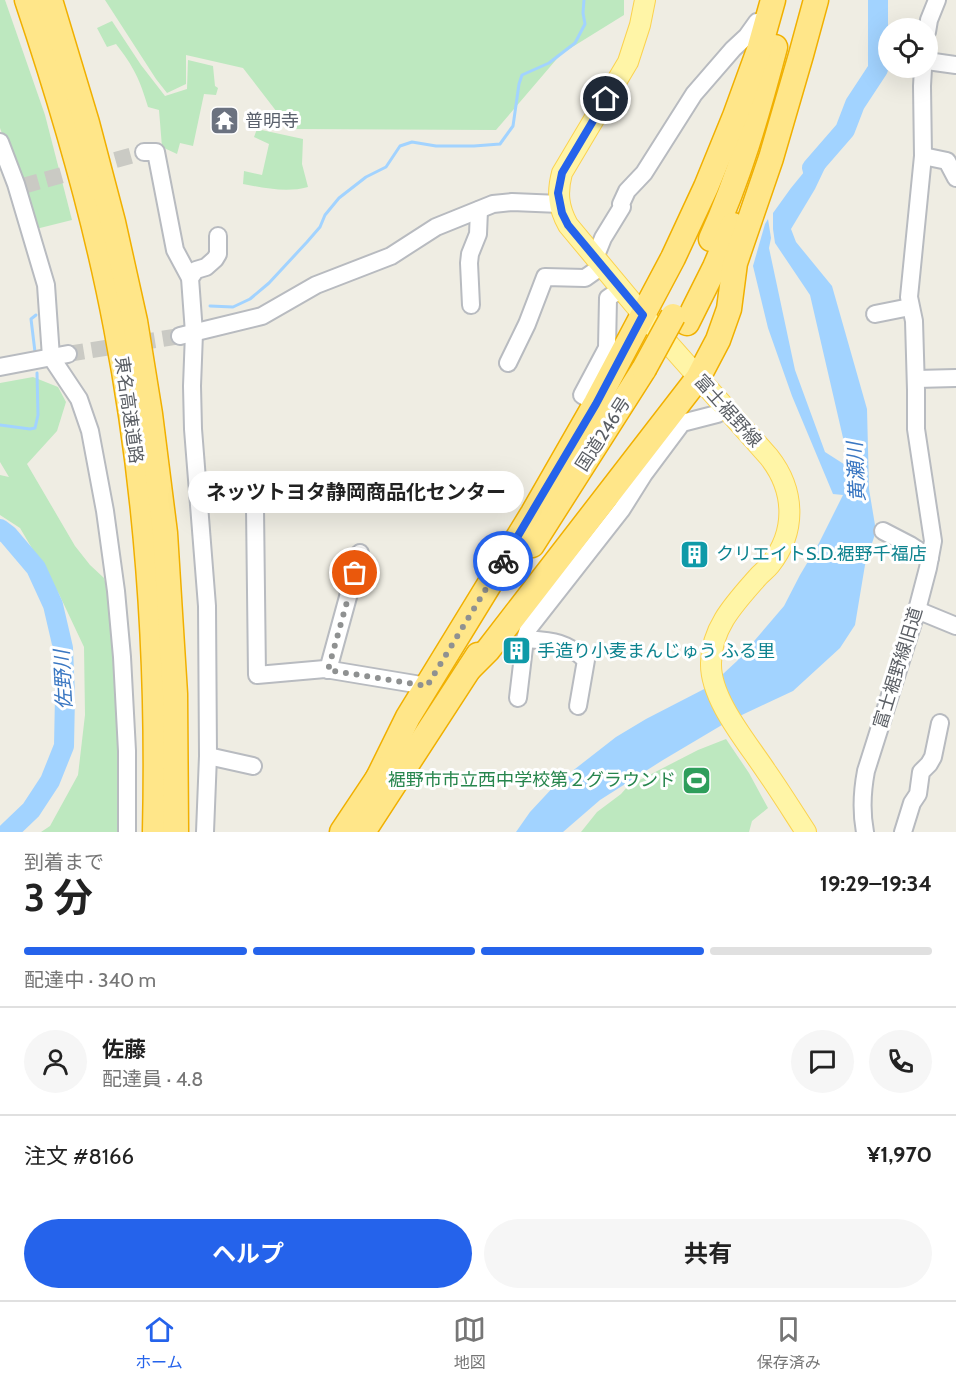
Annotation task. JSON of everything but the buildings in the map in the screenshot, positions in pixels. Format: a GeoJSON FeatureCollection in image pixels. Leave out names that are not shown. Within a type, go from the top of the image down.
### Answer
{"type":"FeatureCollection","features":[{"type":"Feature","properties":{"kind":"highway","name":"東名高速道路"},"geometry":{"type":"LineString","coordinates":[[27,0],[47,59],[96,231],[117,328],[134,438],[146,543],[155,679],[155,832]]}},
{"type":"Feature","properties":{"kind":"highway","name":"東名高速道路"},"geometry":{"type":"LineString","coordinates":[[50,0],[87,123],[113,222],[135,321],[150,414],[167,556],[175,694],[176,832]]}},
{"type":"Feature","properties":{"kind":"highway"},"geometry":{"type":"LineString","coordinates":[[376,782],[408,717],[533,513],[596,404],[673,258],[706,187],[735,116],[759,50],[773,0]]}},
{"type":"Feature","properties":{"kind":"highway","name":"国道246号"},"geometry":{"type":"LineString","coordinates":[[680,320],[700,262],[727,204],[752,130],[788,0]]}},
{"type":"Feature","properties":{"kind":"highway","name":"国道246号"},"geometry":{"type":"LineString","coordinates":[[363,832],[617,444],[651,372],[680,320],[715,267],[740,208],[766,131],[803,0]]}},
{"type":"Feature","properties":{"kind":"highway"},"geometry":{"type":"LineString","coordinates":[[470,668],[488,650],[698,378],[709,360],[729,309],[735,263],[771,158],[816,0]]}},
{"type":"Feature","properties":{"kind":"highway","name":"国道246号"},"geometry":{"type":"LineString","coordinates":[[342,832],[651,372]]}},
{"type":"Feature","properties":{"kind":"main road","name":"富士裾野線"},"geometry":{"type":"LineString","coordinates":[[645,0],[628,62],[562,173],[558,193],[560,204],[568,225],[725,410],[752,437],[777,467],[786,486],[789,523],[783,543],[770,565],[736,602],[723,621],[713,641],[711,665],[713,682],[721,701],[737,729],[806,832]]}},
{"type":"Feature","properties":{"kind":"street"},"geometry":{"type":"LineString","coordinates":[[931,18],[937,0]]}},
{"type":"Feature","properties":{"kind":"street"},"geometry":{"type":"LineString","coordinates":[[508,363],[527,324],[545,277],[585,278],[599,262],[603,238],[622,207],[621,204],[627,191],[644,173],[694,94],[757,22],[766,24]]}},
{"type":"Feature","properties":{"kind":"street"},"geometry":{"type":"LineString","coordinates":[[938,63],[956,65]]}},
{"type":"Feature","properties":{"kind":"street","name":"富士裾野線旧道"},"geometry":{"type":"LineString","coordinates":[[865,832],[862,805],[866,771],[917,610],[933,541],[916,429],[914,321],[909,297],[923,156],[922,78]]}},
{"type":"Feature","properties":{"kind":"street"},"geometry":{"type":"LineString","coordinates":[[0,142],[19,185],[46,285],[51,357],[79,399],[90,431],[105,511],[122,657],[126,733],[127,832]]}},
{"type":"Feature","properties":{"kind":"street"},"geometry":{"type":"LineString","coordinates":[[144,152],[156,152],[175,250],[190,278],[187,334],[207,606],[208,756],[205,832]]}},
{"type":"Feature","properties":{"kind":"street"},"geometry":{"type":"LineString","coordinates":[[923,156],[947,161],[956,178]]}},
{"type":"Feature","properties":{"kind":"street"},"geometry":{"type":"LineString","coordinates":[[187,334],[262,316],[316,285],[392,256],[436,227],[494,204],[512,202],[560,204]]}},
{"type":"Feature","properties":{"kind":"street"},"geometry":{"type":"LineString","coordinates":[[471,305],[469,263],[478,234],[479,210]]}},
{"type":"Feature","properties":{"kind":"street"},"geometry":{"type":"LineString","coordinates":[[190,278],[196,270],[206,267],[215,259],[218,254],[218,236]]}},
{"type":"Feature","properties":{"kind":"street"},"geometry":{"type":"LineString","coordinates":[[596,404],[582,395],[606,348],[608,298],[621,289]]}},
{"type":"Feature","properties":{"kind":"street"},"geometry":{"type":"LineString","coordinates":[[874,314],[910,307]]}},
{"type":"Feature","properties":{"kind":"street"},"geometry":{"type":"LineString","coordinates":[[0,367],[68,354]]}},
{"type":"Feature","properties":{"kind":"street"},"geometry":{"type":"LineString","coordinates":[[916,379],[956,378]]}},
{"type":"Feature","properties":{"kind":"street"},"geometry":{"type":"LineString","coordinates":[[518,698],[528,629],[622,509],[644,474],[682,423],[725,410]]}},
{"type":"Feature","properties":{"kind":"street"},"geometry":{"type":"LineString","coordinates":[[255,508],[257,675],[328,670],[427,686]]}},
{"type":"Feature","properties":{"kind":"street"},"geometry":{"type":"LineString","coordinates":[[883,531],[930,558]]}},
{"type":"Feature","properties":{"kind":"street"},"geometry":{"type":"LineString","coordinates":[[328,670],[360,553]]}},
{"type":"Feature","properties":{"kind":"street"},"geometry":{"type":"LineString","coordinates":[[917,610],[956,626]]}},
{"type":"Feature","properties":{"kind":"street"},"geometry":{"type":"LineString","coordinates":[[525,639],[557,642],[579,653],[586,660],[578,706]]}},
{"type":"Feature","properties":{"kind":"street"},"geometry":{"type":"LineString","coordinates":[[903,832],[912,803],[918,794],[921,772],[933,757],[940,723]]}},
{"type":"Feature","properties":{"kind":"street"},"geometry":{"type":"LineString","coordinates":[[208,756],[253,766]]}},
{"type":"Feature","properties":{"kind":"green space"},"geometry":{"type":"Polygon","coordinates":[[[0,0],[5,0],[45,115],[72,220],[36,229],[0,128],[0,0]]]}},
{"type":"Feature","properties":{"kind":"green space"},"geometry":{"type":"Polygon","coordinates":[[[105,0],[624,0],[624,15],[561,54],[496,130],[290,129],[243,68],[186,55],[186,84],[167,93],[105,0]]]}},
{"type":"Feature","properties":{"kind":"green space"},"geometry":{"type":"Polygon","coordinates":[[[112,21],[165,96],[187,89],[188,60],[213,66],[215,86],[218,88],[216,95],[204,94],[193,146],[180,143],[177,154],[162,147],[159,110],[148,107],[132,67],[116,44],[107,47],[97,28],[112,21]]]}},
{"type":"Feature","properties":{"kind":"green space"},"geometry":{"type":"Polygon","coordinates":[[[257,129],[303,139],[302,164],[308,187],[284,190],[243,184],[244,171],[262,175],[269,144],[254,137],[257,129]]]}},
{"type":"Feature","properties":{"kind":"green space"},"geometry":{"type":"Polygon","coordinates":[[[33,377],[58,387],[66,402],[57,431],[27,464],[75,546],[104,578],[117,627],[126,832],[41,832],[50,826],[78,775],[85,715],[84,647],[59,594],[20,528],[0,515],[0,475],[9,477],[0,462],[0,383],[33,377]]]}},
{"type":"Feature","properties":{"kind":"green space","name":"裾野市市立西中学校第２グラウンド"},"geometry":{"type":"Polygon","coordinates":[[[726,739],[749,773],[768,808],[752,821],[749,832],[581,832],[597,812],[628,786],[698,750],[726,739]]]}},
{"type":"Feature","properties":{"kind":"water"},"geometry":{"type":"Polygon","coordinates":[[[827,144],[833,151],[815,189],[791,229],[796,242],[832,286],[867,409],[869,489],[876,531],[865,565],[855,625],[840,648],[793,691],[727,722],[663,760],[600,800],[563,832],[516,832],[530,812],[557,783],[616,737],[710,686],[737,661],[784,606],[843,495],[833,494],[792,396],[768,328],[753,266],[768,219],[771,238],[769,248],[795,370],[825,452],[850,468],[810,295],[775,243],[773,229],[773,213],[827,144]]]}},
{"type":"Feature","properties":{"kind":"waterway"},"geometry":{"type":"LineString","coordinates":[[210,306],[233,307],[250,299],[269,283],[307,242],[339,198],[366,177],[386,167],[400,146],[412,142],[436,146],[500,144],[513,126],[522,75],[549,63],[575,43],[585,24],[584,0]]}},
{"type":"Feature","properties":{"kind":"waterway","name":"黄瀬川"},"geometry":{"type":"LineString","coordinates":[[812,168],[845,130],[855,104],[878,69],[878,0]]}},
{"type":"Feature","properties":{"kind":"waterway"},"geometry":{"type":"LineString","coordinates":[[35,352],[31,319],[36,315]]}},
{"type":"Feature","properties":{"kind":"waterway"},"geometry":{"type":"LineString","coordinates":[[0,425],[35,428],[38,415],[37,373]]}},
{"type":"Feature","properties":{"kind":"waterway","name":"佐野川"},"geometry":{"type":"LineString","coordinates":[[0,529],[8,535],[36,568],[53,605],[63,648],[65,696],[64,746],[50,781],[31,810],[8,832]]}},
{"type":"Feature","properties":{"kind":"tunnel"},"geometry":{"type":"LineString","coordinates":[[23,186],[144,152]]}},
{"type":"Feature","properties":{"kind":"tunnel"},"geometry":{"type":"LineString","coordinates":[[68,354],[180,336]]}},
{"type":"Feature","properties":{"kind":"way so far"},"geometry":{"type":"LineString","coordinates":[[355,573],[328,670],[427,686],[503,561]]}},
{"type":"Feature","properties":{"kind":"place","name":"普明寺"},"geometry":{"type":"Point","coordinates":[224,121]}},
{"type":"Feature","properties":{"kind":"place","name":"クリエイトS.D.裾野千福店"},"geometry":{"type":"Point","coordinates":[695,554]}},
{"type":"Feature","properties":{"kind":"place","name":"ネッツトヨタ静岡商品化センター"},"geometry":{"type":"Point","coordinates":[355,573]}},
{"type":"Feature","properties":{"kind":"place","name":"手造り小麦まんじゅう ふる里"},"geometry":{"type":"Point","coordinates":[516,651]}},
{"type":"Feature","properties":{"kind":"place","name":"裾野市市立西中学校第２グラウンド"},"geometry":{"type":"Point","coordinates":[697,780]}},
{"type":"Feature","properties":{"kind":"route"},"geometry":{"type":"LineString","coordinates":[[503,561],[596,404],[643,315],[568,225],[562,213],[558,193],[562,173],[606,99]]}}]}
